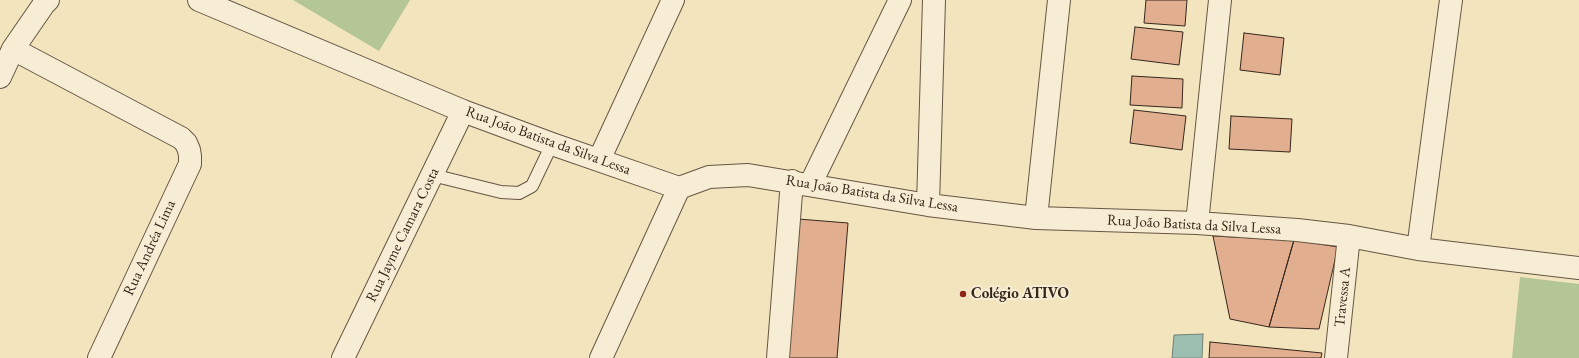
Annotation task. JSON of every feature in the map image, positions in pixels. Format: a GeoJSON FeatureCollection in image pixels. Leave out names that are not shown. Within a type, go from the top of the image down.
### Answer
{"type":"FeatureCollection","features":[{"type":"Feature","properties":{"kind":"street"},"geometry":{"type":"LineString","coordinates":[[0,77],[13,50],[48,0]]}},
{"type":"Feature","properties":{"kind":"street","name":"Rua João Batista da Silva Lessa"},"geometry":{"type":"LineString","coordinates":[[200,0],[463,111],[679,188],[709,177],[748,175],[928,205],[1036,218],[1197,223],[1297,230],[1349,236],[1418,249],[1579,268]]}},
{"type":"Feature","properties":{"kind":"street"},"geometry":{"type":"LineString","coordinates":[[599,160],[673,0]]}},
{"type":"Feature","properties":{"kind":"street"},"geometry":{"type":"LineString","coordinates":[[778,358],[801,183],[900,0]]}},
{"type":"Feature","properties":{"kind":"street"},"geometry":{"type":"LineString","coordinates":[[928,205],[934,0]]}},
{"type":"Feature","properties":{"kind":"street"},"geometry":{"type":"LineString","coordinates":[[1036,218],[1059,0]]}},
{"type":"Feature","properties":{"kind":"street"},"geometry":{"type":"LineString","coordinates":[[1197,223],[1220,0]]}},
{"type":"Feature","properties":{"kind":"street"},"geometry":{"type":"LineString","coordinates":[[1418,249],[1451,0]]}},
{"type":"Feature","properties":{"kind":"street","name":"Rua Andréa Lima"},"geometry":{"type":"LineString","coordinates":[[13,50],[181,138],[186,143],[189,150],[190,164],[99,358]]}},
{"type":"Feature","properties":{"kind":"street","name":"Rua Jayme Camara Costa"},"geometry":{"type":"LineString","coordinates":[[343,358],[463,111]]}},
{"type":"Feature","properties":{"kind":"street"},"geometry":{"type":"LineString","coordinates":[[602,358],[679,188]]}},
{"type":"Feature","properties":{"kind":"street","name":"Travessa A"},"geometry":{"type":"LineString","coordinates":[[1336,358],[1349,236]]}},
{"type":"Feature","properties":{"kind":"lane"},"geometry":{"type":"LineString","coordinates":[[432,175],[501,192],[519,193],[532,186],[552,144]]}},
{"type":"Feature","properties":{"kind":"green space"},"geometry":{"type":"Polygon","coordinates":[[[293,0],[410,0],[379,51],[293,0]]]}},
{"type":"Feature","properties":{"kind":"green space"},"geometry":{"type":"Polygon","coordinates":[[[1520,277],[1579,284],[1579,358],[1512,358],[1520,277]]]}},
{"type":"Feature","properties":{"kind":"shaded area"},"geometry":{"type":"Polygon","coordinates":[[[1203,334],[1202,358],[1172,358],[1174,335],[1203,334]]]}},
{"type":"Feature","properties":{"kind":"building"},"geometry":{"type":"Polygon","coordinates":[[[1146,0],[1187,0],[1185,26],[1144,23],[1146,0]]]}},
{"type":"Feature","properties":{"kind":"building"},"geometry":{"type":"Polygon","coordinates":[[[1135,27],[1183,32],[1179,65],[1131,59],[1135,27]]]}},
{"type":"Feature","properties":{"kind":"building"},"geometry":{"type":"Polygon","coordinates":[[[1244,33],[1284,38],[1280,75],[1240,70],[1244,33]]]}},
{"type":"Feature","properties":{"kind":"building"},"geometry":{"type":"Polygon","coordinates":[[[1132,76],[1183,79],[1182,108],[1130,105],[1132,76]]]}},
{"type":"Feature","properties":{"kind":"building"},"geometry":{"type":"Polygon","coordinates":[[[1134,110],[1186,116],[1182,150],[1130,143],[1134,110]]]}},
{"type":"Feature","properties":{"kind":"building"},"geometry":{"type":"Polygon","coordinates":[[[1231,116],[1292,119],[1290,152],[1229,149],[1231,116]]]}},
{"type":"Feature","properties":{"kind":"building"},"geometry":{"type":"Polygon","coordinates":[[[798,219],[848,223],[837,358],[787,358],[798,219]]]}},
{"type":"Feature","properties":{"kind":"building"},"geometry":{"type":"Polygon","coordinates":[[[1213,236],[1294,240],[1269,327],[1230,319],[1213,236]]]}},
{"type":"Feature","properties":{"kind":"building"},"geometry":{"type":"Polygon","coordinates":[[[1294,240],[1338,247],[1319,329],[1269,327],[1294,240]]]}},
{"type":"Feature","properties":{"kind":"building"},"geometry":{"type":"Polygon","coordinates":[[[1210,342],[1322,353],[1321,358],[1209,358],[1210,342]]]}},
{"type":"Feature","properties":{"kind":"place","name":"Colégio ATIVO"},"geometry":{"type":"Point","coordinates":[963,294]}}]}
